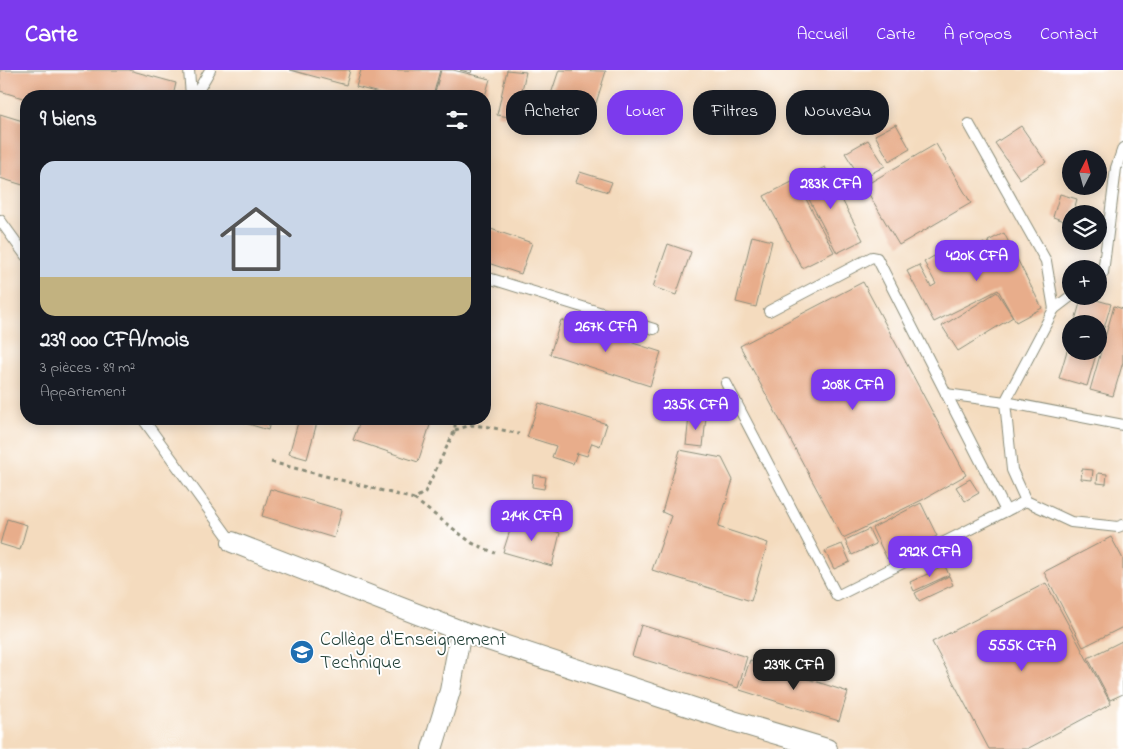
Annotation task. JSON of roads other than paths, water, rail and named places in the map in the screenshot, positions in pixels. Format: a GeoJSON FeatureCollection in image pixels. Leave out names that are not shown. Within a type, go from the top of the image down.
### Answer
{"type":"FeatureCollection","features":[{"type":"Feature","properties":{"kind":"street"},"geometry":{"type":"LineString","coordinates":[[232,542],[461,631],[733,721],[827,749]]}},
{"type":"Feature","properties":{"kind":"street"},"geometry":{"type":"LineString","coordinates":[[432,749],[450,691],[461,631]]}},
{"type":"Feature","properties":{"kind":"lane"},"geometry":{"type":"LineString","coordinates":[[189,70],[192,90]]}},
{"type":"Feature","properties":{"kind":"lane"},"geometry":{"type":"LineString","coordinates":[[197,90],[210,70]]}},
{"type":"Feature","properties":{"kind":"lane"},"geometry":{"type":"LineString","coordinates":[[968,124],[1046,261],[1054,309]]}},
{"type":"Feature","properties":{"kind":"lane"},"geometry":{"type":"LineString","coordinates":[[1105,260],[1116,168],[1123,148]]}},
{"type":"Feature","properties":{"kind":"lane"},"geometry":{"type":"LineString","coordinates":[[0,220],[20,248]]}},
{"type":"Feature","properties":{"kind":"lane"},"geometry":{"type":"LineString","coordinates":[[769,310],[875,257],[1006,511]]}},
{"type":"Feature","properties":{"kind":"lane"},"geometry":{"type":"LineString","coordinates":[[491,279],[654,329]]}},
{"type":"Feature","properties":{"kind":"lane"},"geometry":{"type":"LineString","coordinates":[[1062,303],[1054,309],[1005,402],[1012,470],[1026,501],[1071,522],[1118,527],[1123,525]]}},
{"type":"Feature","properties":{"kind":"lane"},"geometry":{"type":"LineString","coordinates":[[726,383],[837,596],[1026,501]]}},
{"type":"Feature","properties":{"kind":"lane"},"geometry":{"type":"LineString","coordinates":[[946,394],[1005,402],[1123,425]]}},
{"type":"Feature","properties":{"kind":"lane"},"geometry":{"type":"LineString","coordinates":[[148,425],[232,542]]}},
{"type":"Feature","properties":{"kind":"place","name":"Collège d'Enseignement Technique"},"geometry":{"type":"Point","coordinates":[302,652]}}]}
